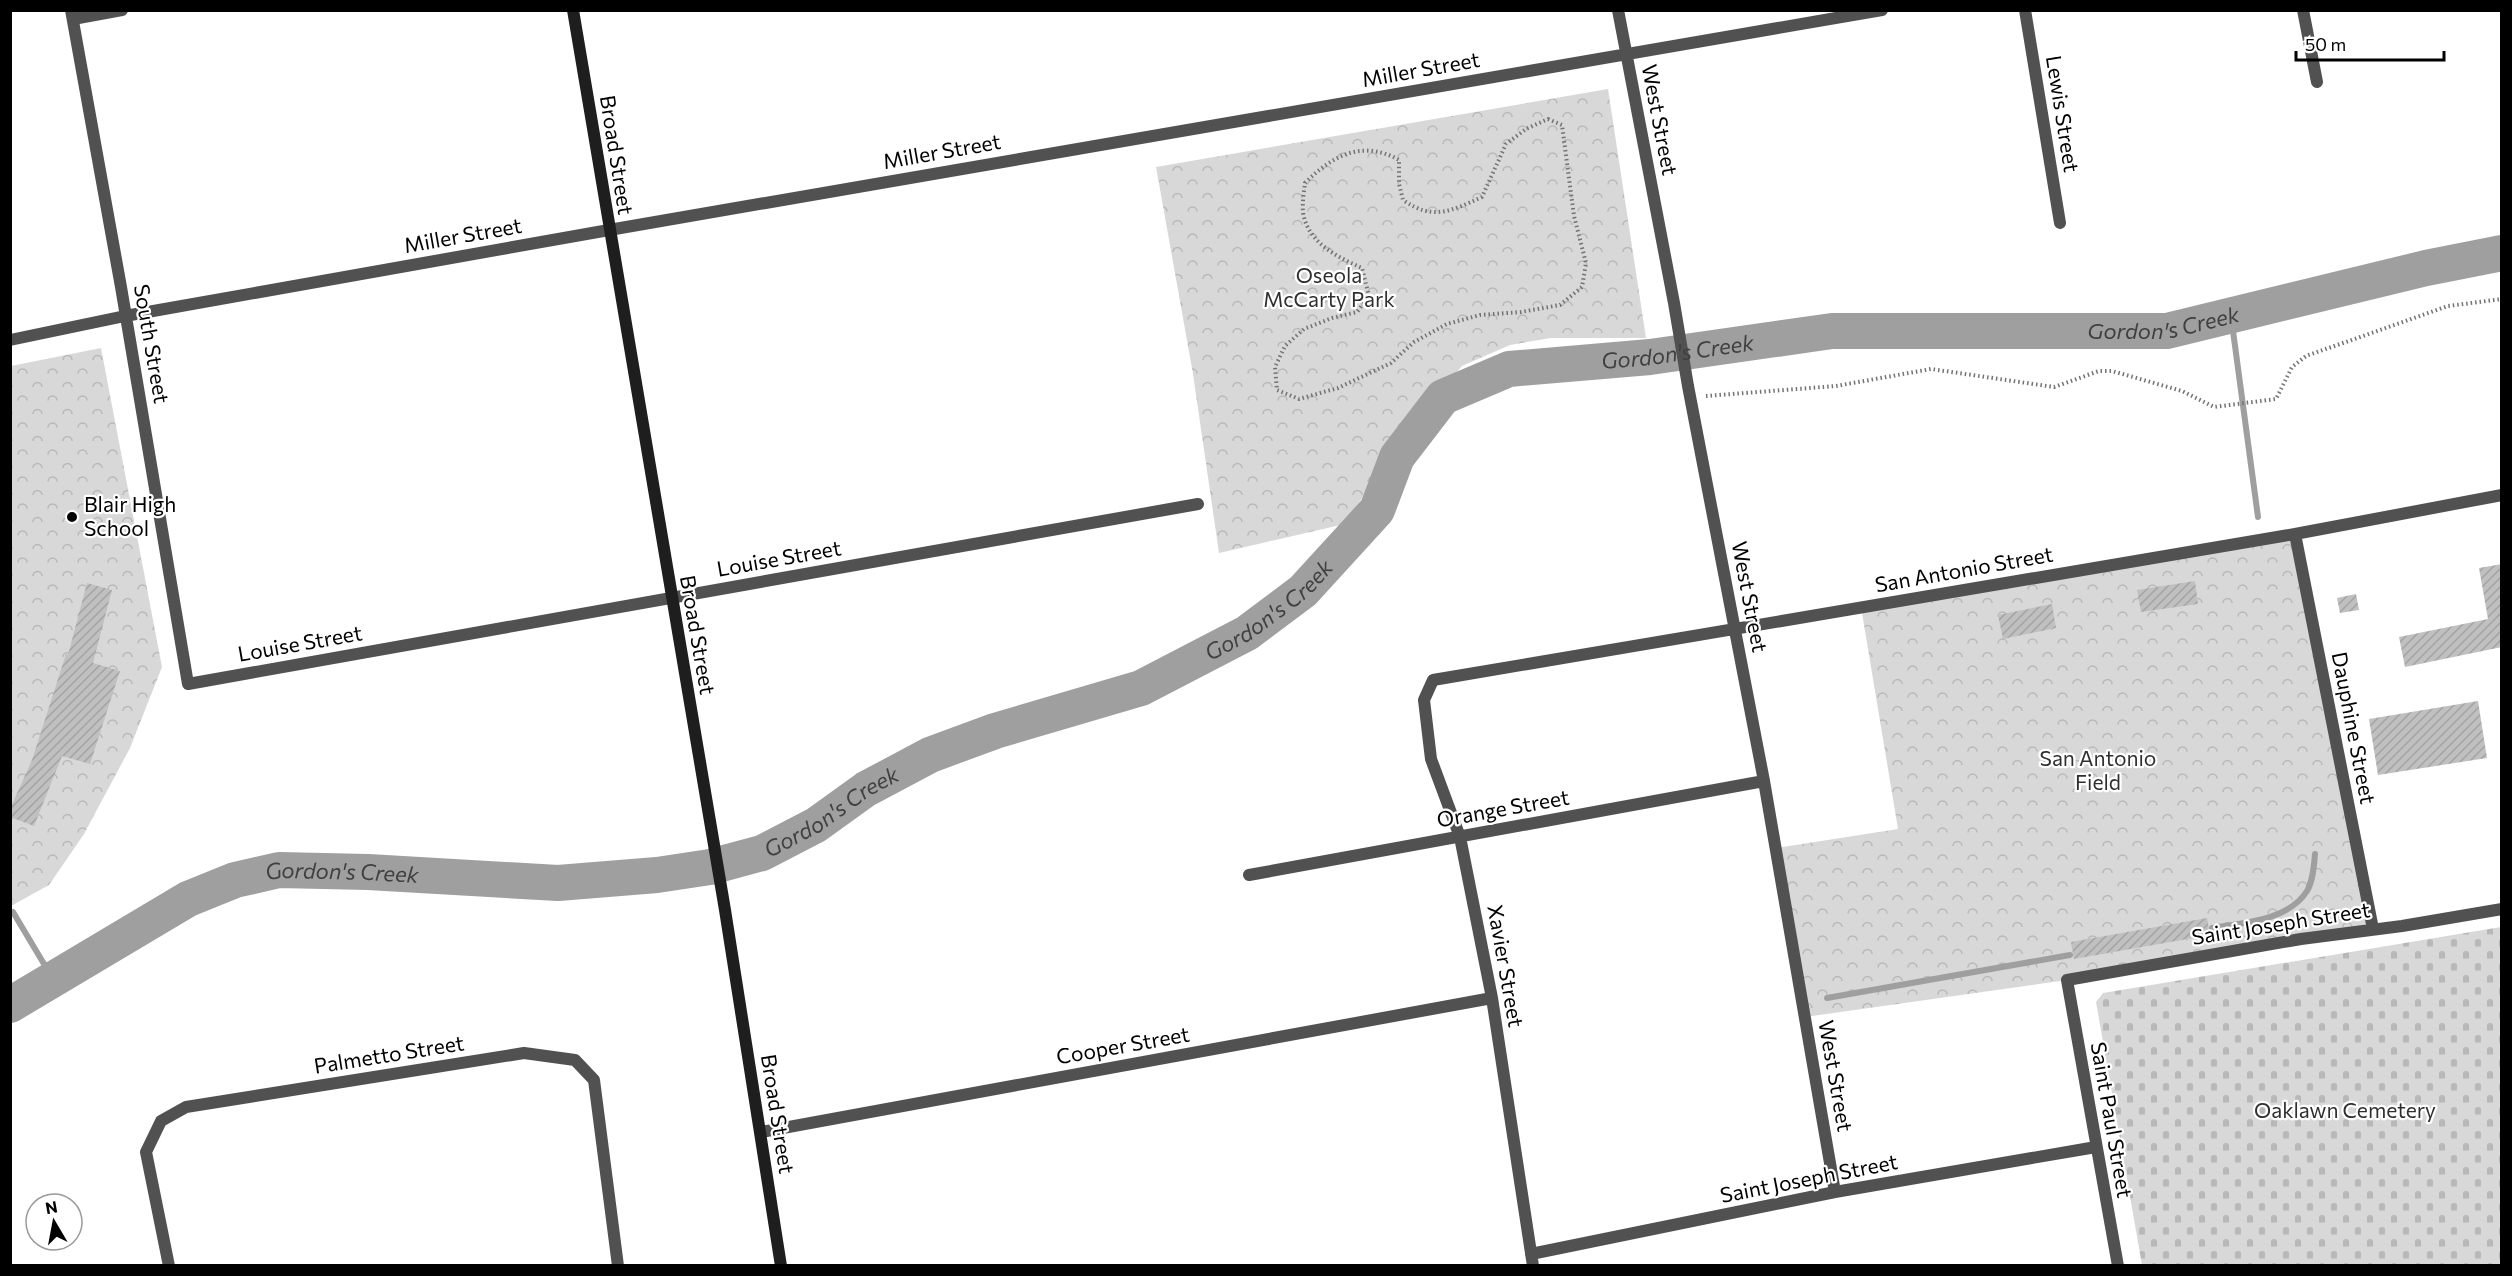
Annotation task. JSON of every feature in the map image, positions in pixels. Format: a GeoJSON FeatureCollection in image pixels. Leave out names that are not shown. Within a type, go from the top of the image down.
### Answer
{"type":"FeatureCollection","features":[{"type":"Feature","properties":{"kind":"street"},"geometry":{"type":"LineString","coordinates":[[72,15],[122,10]]}},
{"type":"Feature","properties":{"kind":"street","name":"Broad Street"},"geometry":{"type":"LineString","coordinates":[[573,10],[725,910],[781,1266]]}},
{"type":"Feature","properties":{"kind":"street","name":"West Street"},"geometry":{"type":"LineString","coordinates":[[1618,10],[1764,781],[1835,1192]]}},
{"type":"Feature","properties":{"kind":"street","name":"Miller Street"},"geometry":{"type":"LineString","coordinates":[[10,340],[125,316],[609,230],[1882,10]]}},
{"type":"Feature","properties":{"kind":"street","name":"Lewis Street"},"geometry":{"type":"LineString","coordinates":[[2025,10],[2060,223]]}},
{"type":"Feature","properties":{"kind":"street"},"geometry":{"type":"LineString","coordinates":[[2303,10],[2317,82]]}},
{"type":"Feature","properties":{"kind":"street","name":"South Street"},"geometry":{"type":"LineString","coordinates":[[72,15],[188,684]]}},
{"type":"Feature","properties":{"kind":"street","name":"San Antonio Street"},"geometry":{"type":"LineString","coordinates":[[1433,680],[2295,534],[2502,495]]}},
{"type":"Feature","properties":{"kind":"street","name":"Louise Street"},"geometry":{"type":"LineString","coordinates":[[188,684],[1198,504]]}},
{"type":"Feature","properties":{"kind":"street","name":"Dauphine Street"},"geometry":{"type":"LineString","coordinates":[[2295,534],[2373,929]]}},
{"type":"Feature","properties":{"kind":"street","name":"Xavier Street"},"geometry":{"type":"LineString","coordinates":[[1433,680],[1424,700],[1431,759],[1460,837],[1492,998],[1532,1260]]}},
{"type":"Feature","properties":{"kind":"street","name":"Orange Street"},"geometry":{"type":"LineString","coordinates":[[1249,875],[1764,781]]}},
{"type":"Feature","properties":{"kind":"street","name":"Saint Joseph Street"},"geometry":{"type":"LineString","coordinates":[[2067,980],[2301,939],[2502,909]]}},
{"type":"Feature","properties":{"kind":"street","name":"Saint Paul Street"},"geometry":{"type":"LineString","coordinates":[[2067,980],[2118,1266]]}},
{"type":"Feature","properties":{"kind":"street","name":"Cooper Street"},"geometry":{"type":"LineString","coordinates":[[761,1132],[1492,998]]}},
{"type":"Feature","properties":{"kind":"street","name":"Palmetto Street"},"geometry":{"type":"LineString","coordinates":[[169,1266],[147,1152],[161,1121],[186,1107],[524,1053],[575,1060],[594,1080],[618,1266]]}},
{"type":"Feature","properties":{"kind":"street","name":"Saint Joseph Street"},"geometry":{"type":"LineString","coordinates":[[1532,1260],[1835,1192],[2096,1147]]}},
{"type":"Feature","properties":{"kind":"path"},"geometry":{"type":"LineString","coordinates":[[1548,119],[1562,124],[1574,216],[1586,263],[1582,287],[1560,305],[1521,312],[1480,315],[1447,324],[1414,342],[1391,363],[1338,388],[1299,399],[1277,390],[1275,367],[1286,346],[1304,329],[1332,318],[1357,312],[1369,296],[1362,268],[1339,258],[1313,237],[1303,213],[1305,183],[1324,164],[1354,152],[1384,152],[1399,160],[1399,184],[1403,200],[1429,213],[1452,211],[1482,197],[1506,144],[1526,129],[1548,119]]}},
{"type":"Feature","properties":{"kind":"path"},"geometry":{"type":"LineString","coordinates":[[1689,392],[1836,387],[1920,370],[2054,387],[2099,371],[2112,371],[2182,391],[2208,405],[2220,407],[2272,400],[2281,393],[2292,367],[2306,356],[2448,306],[2502,299]]}},
{"type":"Feature","properties":{"kind":"green space","name":"Oseola McCarty Park"},"geometry":{"type":"Polygon","coordinates":[[[1608,89],[1646,338],[1551,338],[1510,345],[1462,366],[1445,386],[1401,426],[1382,458],[1374,480],[1345,524],[1219,553],[1193,374],[1156,167],[1608,89]]]}},
{"type":"Feature","properties":{"kind":"green space","name":"Blair High School"},"geometry":{"type":"Polygon","coordinates":[[[101,348],[162,667],[130,748],[84,834],[49,885],[11,906],[11,366],[101,348]]]}},
{"type":"Feature","properties":{"kind":"green space","name":"San Antonio Field"},"geometry":{"type":"Polygon","coordinates":[[[2295,534],[2373,929],[2067,980],[1805,1017],[1776,848],[1898,829],[1861,607],[2295,534]]]}},
{"type":"Feature","properties":{"kind":"green space","name":"Oaklawn Cemetery"},"geometry":{"type":"Polygon","coordinates":[[[2501,927],[2501,1265],[2142,1265],[2096,1002],[2103,993],[2501,927]]]}},
{"type":"Feature","properties":{"kind":"building"},"geometry":{"type":"Polygon","coordinates":[[[2502,564],[2502,647],[2405,667],[2399,637],[2488,619],[2479,568],[2502,564]]]}},
{"type":"Feature","properties":{"kind":"building"},"geometry":{"type":"Polygon","coordinates":[[[2195,581],[2198,604],[2141,612],[2137,590],[2195,581]]]}},
{"type":"Feature","properties":{"kind":"building"},"geometry":{"type":"Polygon","coordinates":[[[87,583],[112,590],[93,663],[120,671],[90,764],[62,756],[34,826],[10,817],[10,809],[32,760],[66,654],[68,655],[87,583]]]}},
{"type":"Feature","properties":{"kind":"building"},"geometry":{"type":"Polygon","coordinates":[[[2356,594],[2359,610],[2340,613],[2337,598],[2356,594]]]}},
{"type":"Feature","properties":{"kind":"building"},"geometry":{"type":"Polygon","coordinates":[[[2052,604],[2056,628],[2003,639],[1998,615],[2052,604]]]}},
{"type":"Feature","properties":{"kind":"building"},"geometry":{"type":"Polygon","coordinates":[[[2478,701],[2487,758],[2378,775],[2369,719],[2478,701]]]}},
{"type":"Feature","properties":{"kind":"building"},"geometry":{"type":"Polygon","coordinates":[[[2207,918],[2210,935],[2074,959],[2071,942],[2207,918]]]}},
{"type":"Feature","properties":{"kind":"waterway","name":"Gordon's Creek"},"geometry":{"type":"LineString","coordinates":[[10,1005],[188,899],[235,880],[279,870],[368,872],[558,883],[657,875],[710,867],[762,853],[816,825],[866,789],[930,755],[995,731],[1141,688],[1247,633],[1303,591],[1377,510],[1397,457],[1443,397],[1509,369],[1650,357],[1832,331],[2167,331],[2426,268],[2502,253]]}},
{"type":"Feature","properties":{"kind":"waterway"},"geometry":{"type":"LineString","coordinates":[[2231,316],[2258,517]]}},
{"type":"Feature","properties":{"kind":"waterway"},"geometry":{"type":"LineString","coordinates":[[2212,928],[2264,919],[2288,909],[2299,901],[2309,887],[2315,854]]}},
{"type":"Feature","properties":{"kind":"waterway"},"geometry":{"type":"LineString","coordinates":[[13,912],[44,964],[60,975]]}},
{"type":"Feature","properties":{"kind":"waterway"},"geometry":{"type":"LineString","coordinates":[[1827,998],[2070,955]]}},
{"type":"Feature","properties":{"kind":"place","name":"Blair High School"},"geometry":{"type":"Point","coordinates":[72,517]}}]}
